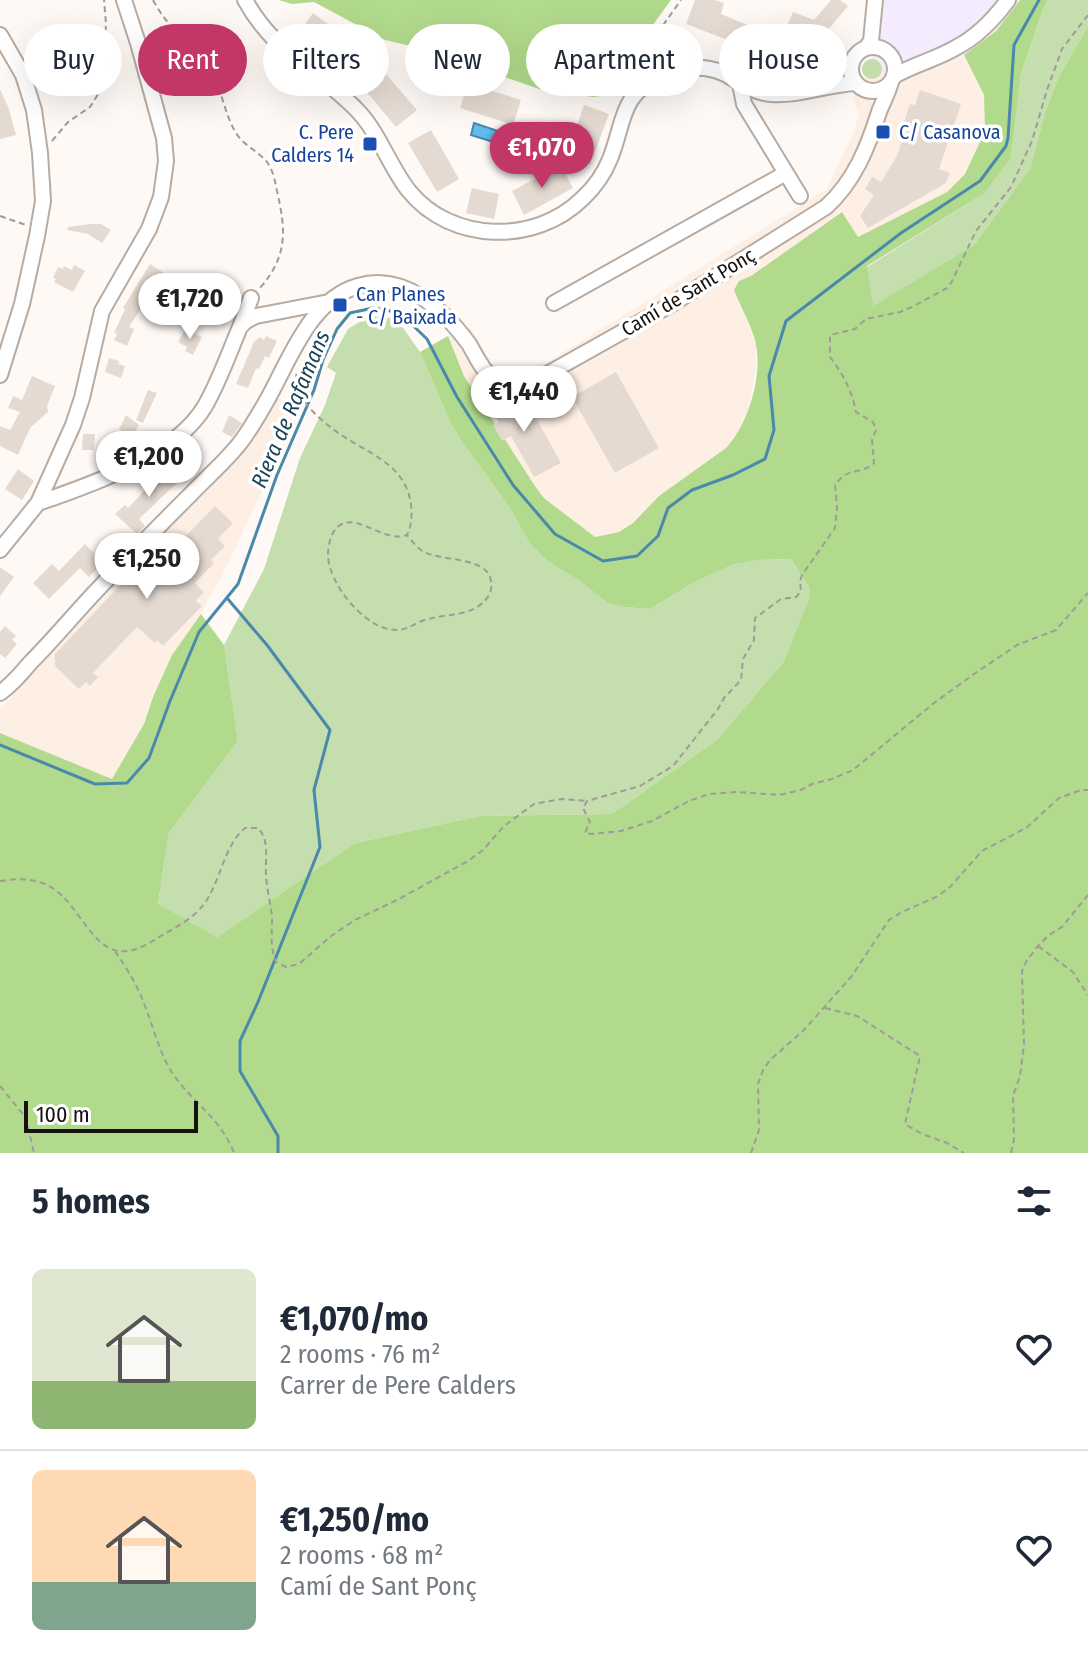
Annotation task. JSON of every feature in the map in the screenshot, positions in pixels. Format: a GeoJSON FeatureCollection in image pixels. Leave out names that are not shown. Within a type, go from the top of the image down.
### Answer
{"type":"FeatureCollection","features":[{"type":"Feature","properties":{"kind":"street"},"geometry":{"type":"LineString","coordinates":[[0,550],[38,503],[77,411],[88,377],[102,311],[149,229],[161,197],[165,150],[124,0]]}},
{"type":"Feature","properties":{"kind":"street"},"geometry":{"type":"LineString","coordinates":[[245,0],[285,51],[360,113],[415,198],[461,227],[490,232],[521,230],[552,220],[582,200],[600,177],[610,157],[620,120],[635,96]]}},
{"type":"Feature","properties":{"kind":"street"},"geometry":{"type":"LineString","coordinates":[[866,48],[871,41],[875,0]]}},
{"type":"Feature","properties":{"kind":"street"},"geometry":{"type":"LineString","coordinates":[[847,87],[880,90],[914,64],[956,48],[968,40],[995,17],[1008,0]]}},
{"type":"Feature","properties":{"kind":"street"},"geometry":{"type":"LineString","coordinates":[[0,35],[17,63],[36,120],[43,201],[22,304],[0,375]]}},
{"type":"Feature","properties":{"kind":"street"},"geometry":{"type":"LineString","coordinates":[[847,65],[866,48],[880,48],[891,56],[914,64]]}},
{"type":"Feature","properties":{"kind":"street"},"geometry":{"type":"LineString","coordinates":[[891,56],[896,69],[892,79]]}},
{"type":"Feature","properties":{"kind":"street"},"geometry":{"type":"LineString","coordinates":[[851,62],[851,76],[879,112]]}},
{"type":"Feature","properties":{"kind":"street","name":"Camí de Sant Ponç"},"geometry":{"type":"LineString","coordinates":[[0,693],[238,445],[294,349],[313,320],[330,302],[351,289],[369,283],[393,284],[406,289],[420,296],[445,317],[494,381],[511,386],[526,385],[672,304],[826,207],[843,190],[855,171],[870,141],[892,79]]}},
{"type":"Feature","properties":{"kind":"street"},"geometry":{"type":"LineString","coordinates":[[742,96],[744,104],[800,196]]}},
{"type":"Feature","properties":{"kind":"street"},"geometry":{"type":"LineString","coordinates":[[755,121],[757,96]]}},
{"type":"Feature","properties":{"kind":"street"},"geometry":{"type":"LineString","coordinates":[[554,303],[786,173]]}},
{"type":"Feature","properties":{"kind":"street"},"geometry":{"type":"LineString","coordinates":[[38,503],[126,468],[180,435],[205,406],[251,298]]}},
{"type":"Feature","properties":{"kind":"street"},"geometry":{"type":"LineString","coordinates":[[240,327],[256,316],[330,302]]}},
{"type":"Feature","properties":{"kind":"path"},"geometry":{"type":"LineString","coordinates":[[40,153],[68,122],[90,107],[102,88],[106,24],[104,0]]}},
{"type":"Feature","properties":{"kind":"path"},"geometry":{"type":"LineString","coordinates":[[153,0],[162,16],[209,66],[238,137],[268,163],[274,175],[284,236],[280,256],[251,298]]}},
{"type":"Feature","properties":{"kind":"path"},"geometry":{"type":"LineString","coordinates":[[665,24],[681,0]]}},
{"type":"Feature","properties":{"kind":"path"},"geometry":{"type":"LineString","coordinates":[[0,881],[17,878],[41,882],[53,888],[100,943],[124,952],[147,945],[194,915],[217,881],[235,837],[245,828],[258,828],[266,844],[272,951],[276,962],[286,967],[299,964],[355,920],[468,861],[483,850],[504,826],[534,804],[561,799],[587,801],[640,786],[673,766],[741,680],[743,659],[754,640],[755,618],[781,599],[796,597],[801,591],[802,575],[835,528],[835,485],[841,476],[874,463],[872,440],[876,430],[873,422],[856,412],[841,372],[830,357],[830,335],[855,329],[866,319],[900,312],[947,288],[976,231],[1011,187],[1032,141],[1062,49],[1088,15]]}},
{"type":"Feature","properties":{"kind":"path"},"geometry":{"type":"LineString","coordinates":[[0,216],[39,230]]}},
{"type":"Feature","properties":{"kind":"path"},"geometry":{"type":"LineString","coordinates":[[294,349],[302,399],[333,430],[382,459],[404,483],[412,512],[407,535]]}},
{"type":"Feature","properties":{"kind":"path"},"geometry":{"type":"LineString","coordinates":[[348,523],[395,537],[407,535],[418,548],[429,554],[484,568],[490,575],[491,590],[484,602],[459,614],[428,619],[404,630],[381,626],[349,602],[335,582],[328,561],[335,531],[348,523]]}},
{"type":"Feature","properties":{"kind":"path"},"geometry":{"type":"LineString","coordinates":[[587,801],[583,808],[590,822],[585,833],[610,833],[652,821],[709,794],[738,792],[779,795],[832,779],[853,770],[934,703],[1017,645],[1056,630],[1088,593]]}},
{"type":"Feature","properties":{"kind":"path"},"geometry":{"type":"LineString","coordinates":[[751,1153],[759,1130],[758,1084],[763,1070],[851,977],[889,920],[938,896],[982,851],[1026,828],[1059,798],[1088,790]]}},
{"type":"Feature","properties":{"kind":"path"},"geometry":{"type":"LineString","coordinates":[[1011,1153],[1014,1139],[1013,1096],[1020,1076],[1024,1045],[1022,971],[1038,946],[1062,927],[1088,895]]}},
{"type":"Feature","properties":{"kind":"path"},"geometry":{"type":"LineString","coordinates":[[1038,946],[1073,972],[1088,995]]}},
{"type":"Feature","properties":{"kind":"path"},"geometry":{"type":"LineString","coordinates":[[114,950],[134,980],[159,1050],[173,1074],[220,1126],[234,1153]]}},
{"type":"Feature","properties":{"kind":"path"},"geometry":{"type":"LineString","coordinates":[[824,1008],[857,1016],[920,1056],[905,1124],[964,1153]]}},
{"type":"Feature","properties":{"kind":"path"},"geometry":{"type":"LineString","coordinates":[[0,1086],[26,1118],[34,1153]]}},
{"type":"Feature","properties":{"kind":"shaded area"},"geometry":{"type":"Polygon","coordinates":[[[878,0],[1020,0],[996,31],[964,55],[908,77],[871,68],[878,0]]]}},
{"type":"Feature","properties":{"kind":"shaded area"},"geometry":{"type":"Polygon","coordinates":[[[964,55],[984,95],[985,132],[965,174],[947,192],[858,237],[841,212],[751,276],[739,281],[739,304],[756,346],[756,370],[748,411],[734,440],[659,496],[633,523],[619,532],[595,537],[545,498],[464,376],[448,336],[471,328],[495,370],[522,373],[546,363],[827,189],[859,115],[853,98],[871,68],[908,77],[964,55]]]}},
{"type":"Feature","properties":{"kind":"shaded area"},"geometry":{"type":"Polygon","coordinates":[[[278,397],[300,411],[225,570],[201,614],[172,655],[144,724],[112,779],[0,733],[0,710],[239,455],[262,426],[278,397]]]}},
{"type":"Feature","properties":{"kind":"green space"},"geometry":{"type":"Polygon","coordinates":[[[279,0],[671,0],[654,24],[526,24],[526,84],[510,79],[510,24],[405,24],[405,45],[389,41],[389,24],[355,24],[314,2],[292,4],[279,0]]]}},
{"type":"Feature","properties":{"kind":"green space"},"geometry":{"type":"Polygon","coordinates":[[[1020,0],[1048,0],[1021,74],[1011,158],[985,193],[867,266],[873,306],[974,245],[1030,169],[1058,78],[1088,26],[1088,1153],[0,1153],[0,733],[112,779],[144,724],[172,655],[201,614],[224,645],[238,741],[169,833],[158,904],[217,937],[355,843],[480,816],[612,814],[718,739],[784,661],[810,597],[809,587],[791,559],[732,565],[695,582],[650,609],[609,604],[547,561],[533,547],[510,508],[451,424],[420,352],[448,336],[464,376],[544,498],[595,537],[619,532],[633,523],[659,496],[726,448],[742,425],[753,396],[758,365],[754,337],[734,290],[739,281],[751,276],[842,212],[858,237],[947,192],[965,174],[985,131],[984,95],[964,55],[996,31],[1020,0]]]}},
{"type":"Feature","properties":{"kind":"green space"},"geometry":{"type":"Polygon","coordinates":[[[1048,0],[1088,0],[1088,26],[1058,78],[1030,169],[974,245],[872,307],[867,267],[985,193],[1011,158],[1021,74],[1048,0]]]}},
{"type":"Feature","properties":{"kind":"green space"},"geometry":{"type":"Polygon","coordinates":[[[868,59],[876,59],[882,69],[876,79],[868,79],[862,73],[862,65],[868,59]]]}},
{"type":"Feature","properties":{"kind":"green space"},"geometry":{"type":"Polygon","coordinates":[[[369,316],[391,318],[404,329],[420,352],[451,424],[510,508],[533,547],[547,561],[609,604],[650,609],[695,582],[732,565],[758,560],[791,559],[809,587],[811,597],[784,661],[718,739],[612,814],[480,816],[355,843],[217,937],[158,905],[169,833],[238,741],[224,645],[264,569],[300,458],[325,405],[336,373],[327,367],[348,329],[369,316]]]}},
{"type":"Feature","properties":{"kind":"water"},"geometry":{"type":"Polygon","coordinates":[[[474,123],[507,134],[503,145],[471,135],[474,123]]]}},
{"type":"Feature","properties":{"kind":"building"},"geometry":{"type":"Polygon","coordinates":[[[695,0],[715,0],[724,3],[721,14],[745,24],[719,24],[719,37],[703,31],[703,24],[686,24],[695,0]]]}},
{"type":"Feature","properties":{"kind":"building"},"geometry":{"type":"Polygon","coordinates":[[[831,0],[840,0],[848,6],[833,24],[788,24],[793,12],[814,20],[831,0]]]}},
{"type":"Feature","properties":{"kind":"building"},"geometry":{"type":"Polygon","coordinates":[[[313,13],[328,24],[305,24],[313,13]]]}},
{"type":"Feature","properties":{"kind":"building"},"geometry":{"type":"Polygon","coordinates":[[[389,77],[417,110],[396,127],[370,96],[389,96],[389,77]]]}},
{"type":"Feature","properties":{"kind":"building"},"geometry":{"type":"Polygon","coordinates":[[[0,89],[16,135],[0,139],[0,89]]]}},
{"type":"Feature","properties":{"kind":"building"},"geometry":{"type":"Polygon","coordinates":[[[920,90],[961,104],[939,169],[950,173],[946,183],[868,228],[860,216],[874,195],[865,189],[872,177],[881,182],[897,156],[908,123],[904,122],[910,104],[915,105],[920,90]]]}},
{"type":"Feature","properties":{"kind":"building"},"geometry":{"type":"Polygon","coordinates":[[[464,96],[509,96],[521,100],[513,125],[460,108],[464,96]]]}},
{"type":"Feature","properties":{"kind":"building"},"geometry":{"type":"Polygon","coordinates":[[[584,105],[609,114],[590,165],[566,157],[584,105]]]}},
{"type":"Feature","properties":{"kind":"building"},"geometry":{"type":"Polygon","coordinates":[[[431,130],[459,179],[437,192],[408,143],[431,130]]]}},
{"type":"Feature","properties":{"kind":"building"},"geometry":{"type":"Polygon","coordinates":[[[561,165],[573,188],[524,215],[512,191],[561,165]]]}},
{"type":"Feature","properties":{"kind":"building"},"geometry":{"type":"Polygon","coordinates":[[[472,188],[499,194],[494,219],[466,213],[472,188]]]}},
{"type":"Feature","properties":{"kind":"building"},"geometry":{"type":"Polygon","coordinates":[[[101,224],[111,230],[102,243],[88,234],[67,230],[68,227],[101,224]]]}},
{"type":"Feature","properties":{"kind":"building"},"geometry":{"type":"Polygon","coordinates":[[[150,264],[164,273],[129,327],[134,329],[127,346],[114,340],[117,334],[114,333],[123,308],[150,264]]]}},
{"type":"Feature","properties":{"kind":"building"},"geometry":{"type":"Polygon","coordinates":[[[74,265],[85,271],[73,292],[54,282],[56,279],[53,278],[58,267],[72,270],[74,265]]]}},
{"type":"Feature","properties":{"kind":"building"},"geometry":{"type":"Polygon","coordinates":[[[229,297],[238,304],[233,317],[223,311],[229,297]]]}},
{"type":"Feature","properties":{"kind":"building"},"geometry":{"type":"Polygon","coordinates":[[[185,329],[202,337],[193,355],[178,342],[185,329]]]}},
{"type":"Feature","properties":{"kind":"building"},"geometry":{"type":"Polygon","coordinates":[[[266,336],[277,341],[269,358],[265,356],[259,369],[256,368],[248,388],[236,384],[254,342],[260,337],[264,340],[266,336]]]}},
{"type":"Feature","properties":{"kind":"building"},"geometry":{"type":"Polygon","coordinates":[[[109,358],[125,366],[121,378],[105,372],[109,358]]]}},
{"type":"Feature","properties":{"kind":"building"},"geometry":{"type":"Polygon","coordinates":[[[616,372],[659,448],[615,473],[572,397],[616,372]]]}},
{"type":"Feature","properties":{"kind":"building"},"geometry":{"type":"Polygon","coordinates":[[[32,376],[55,386],[47,406],[48,412],[30,428],[18,455],[0,446],[0,426],[10,430],[20,412],[8,408],[13,396],[22,400],[32,376]]]}},
{"type":"Feature","properties":{"kind":"building"},"geometry":{"type":"Polygon","coordinates":[[[485,385],[509,414],[528,403],[561,463],[534,477],[511,436],[502,441],[493,425],[499,422],[479,391],[485,385]]]}},
{"type":"Feature","properties":{"kind":"building"},"geometry":{"type":"Polygon","coordinates":[[[148,390],[157,393],[143,423],[136,420],[148,390]]]}},
{"type":"Feature","properties":{"kind":"building"},"geometry":{"type":"Polygon","coordinates":[[[126,415],[139,425],[132,437],[119,429],[126,415]]]}},
{"type":"Feature","properties":{"kind":"building"},"geometry":{"type":"Polygon","coordinates":[[[229,415],[242,423],[232,437],[222,432],[229,415]]]}},
{"type":"Feature","properties":{"kind":"building"},"geometry":{"type":"Polygon","coordinates":[[[83,434],[95,434],[94,450],[82,450],[83,434]]]}},
{"type":"Feature","properties":{"kind":"building"},"geometry":{"type":"Polygon","coordinates":[[[171,466],[184,476],[139,519],[145,526],[137,534],[115,514],[125,505],[128,508],[171,466]]]}},
{"type":"Feature","properties":{"kind":"building"},"geometry":{"type":"Polygon","coordinates":[[[18,469],[34,481],[22,500],[5,489],[18,469]]]}},
{"type":"Feature","properties":{"kind":"building"},"geometry":{"type":"Polygon","coordinates":[[[215,506],[233,523],[218,539],[225,546],[195,583],[204,592],[196,601],[202,606],[163,646],[137,627],[93,673],[98,677],[90,686],[86,682],[79,689],[55,666],[55,654],[159,544],[167,551],[215,506]]]}},
{"type":"Feature","properties":{"kind":"building"},"geometry":{"type":"Polygon","coordinates":[[[85,544],[103,562],[89,577],[80,568],[49,599],[33,583],[52,564],[59,571],[85,544]]]}},
{"type":"Feature","properties":{"kind":"building"},"geometry":{"type":"Polygon","coordinates":[[[0,567],[14,577],[0,596],[0,567]]]}},
{"type":"Feature","properties":{"kind":"building"},"geometry":{"type":"Polygon","coordinates":[[[5,626],[16,636],[12,640],[17,644],[5,658],[0,654],[0,632],[5,626]]]}},
{"type":"Feature","properties":{"kind":"waterway","name":"Riera de Rafamans"},"geometry":{"type":"LineString","coordinates":[[0,745],[95,784],[127,783],[149,758],[199,632],[238,584],[323,360],[337,329],[350,313],[373,308],[402,315],[427,339],[457,397],[513,485],[555,534],[603,561],[637,556],[658,536],[668,508],[692,490],[765,459],[774,430],[769,376],[786,321],[901,233],[980,181],[1006,146],[1014,45],[1039,0]]}},
{"type":"Feature","properties":{"kind":"waterway"},"geometry":{"type":"LineString","coordinates":[[227,598],[267,645],[330,730],[314,790],[320,847],[240,1041],[240,1071],[278,1136],[278,1153]]}},
{"type":"Feature","properties":{"kind":"place","name":"C/ Casanova"},"geometry":{"type":"Point","coordinates":[883,132]}},
{"type":"Feature","properties":{"kind":"place","name":"C. Pere Calders 14"},"geometry":{"type":"Point","coordinates":[370,144]}},
{"type":"Feature","properties":{"kind":"place","name":"Can Planes - C/ Baixada"},"geometry":{"type":"Point","coordinates":[340,305]}}]}
